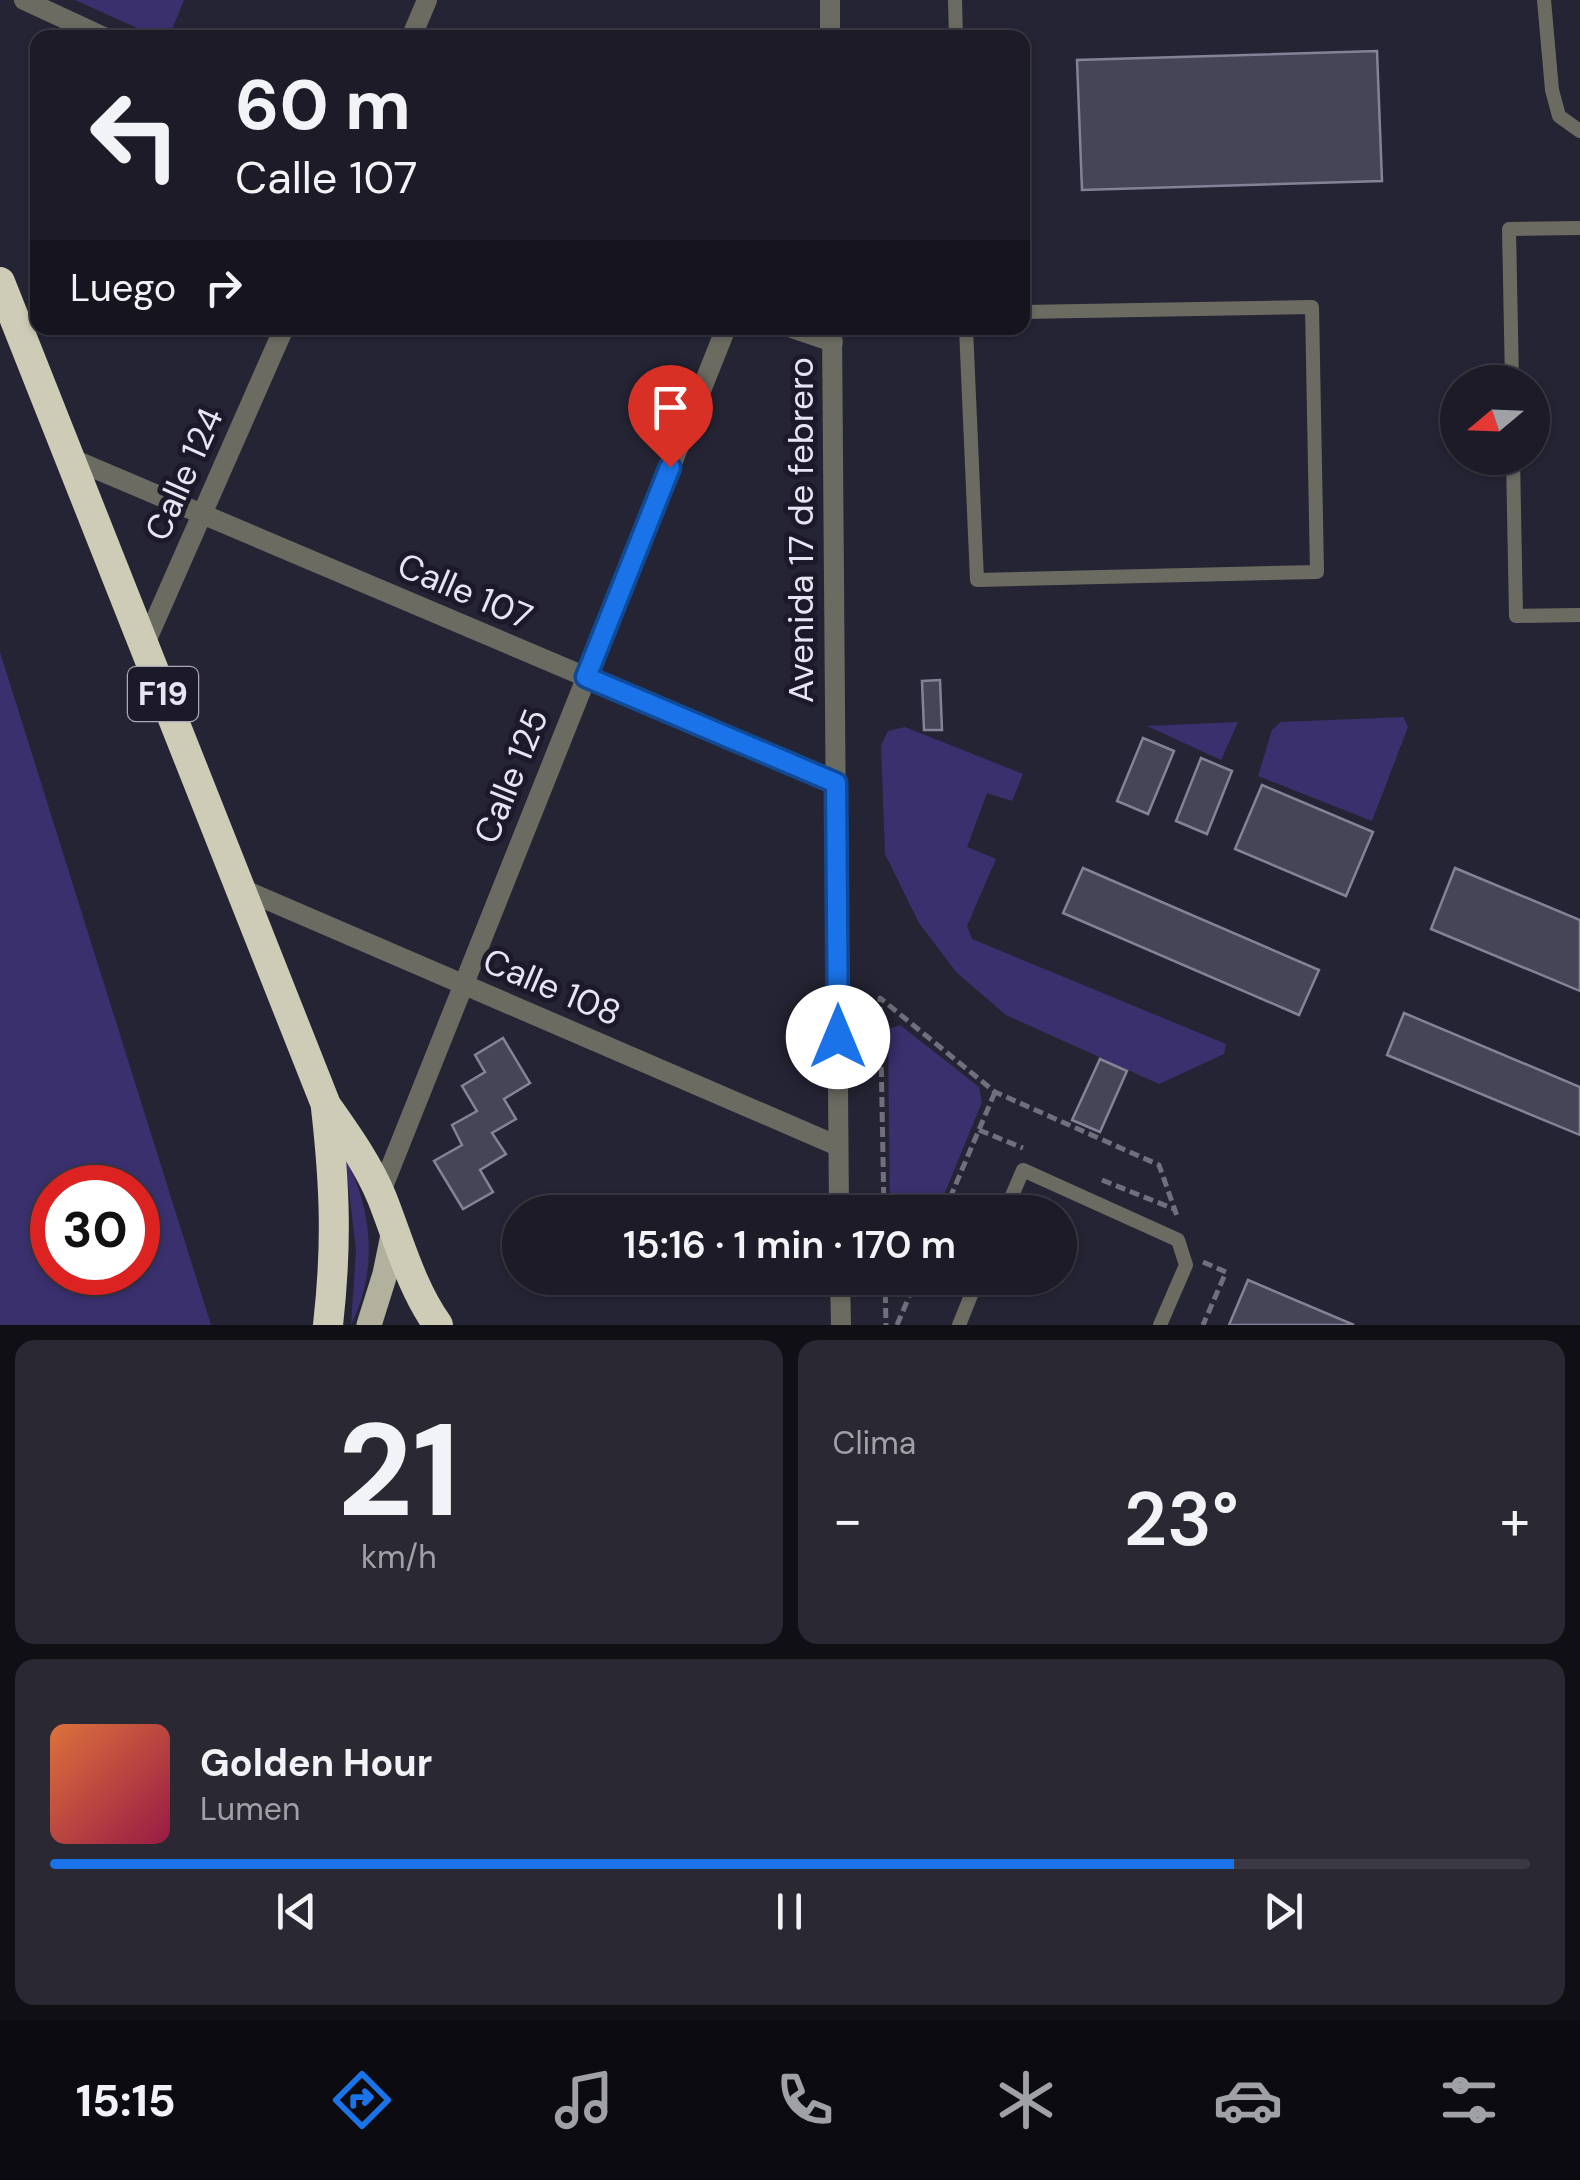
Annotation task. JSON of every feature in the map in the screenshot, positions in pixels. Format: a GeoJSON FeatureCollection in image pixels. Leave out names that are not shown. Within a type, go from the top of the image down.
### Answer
{"type":"FeatureCollection","features":[{"type":"Feature","properties":{"kind":"highway","name":"F19"},"geometry":{"type":"LineString","coordinates":[[0,282],[326,1105],[360,1152],[427,1310],[438,1325]]}},
{"type":"Feature","properties":{"kind":"highway","name":"F19"},"geometry":{"type":"LineString","coordinates":[[326,1105],[336,1220],[335,1276],[328,1325]]}},
{"type":"Feature","properties":{"kind":"main road"},"geometry":{"type":"LineString","coordinates":[[369,1325],[394,1230]]}},
{"type":"Feature","properties":{"kind":"street"},"geometry":{"type":"LineString","coordinates":[[24,0],[89,30]]}},
{"type":"Feature","properties":{"kind":"street"},"geometry":{"type":"LineString","coordinates":[[414,30],[427,0]]}},
{"type":"Feature","properties":{"kind":"street"},"geometry":{"type":"LineString","coordinates":[[830,0],[830,30]]}},
{"type":"Feature","properties":{"kind":"street","name":"Calle 124"},"geometry":{"type":"LineString","coordinates":[[144,646],[281,335]]}},
{"type":"Feature","properties":{"kind":"street","name":"Calle 125"},"geometry":{"type":"LineString","coordinates":[[380,1194],[723,335]]}},
{"type":"Feature","properties":{"kind":"street","name":"Avenida 17 de febrero"},"geometry":{"type":"LineString","coordinates":[[832,335],[839,1195]]}},
{"type":"Feature","properties":{"kind":"street","name":"Calle 107"},"geometry":{"type":"LineString","coordinates":[[70,458],[836,783]]}},
{"type":"Feature","properties":{"kind":"street","name":"Calle 108"},"geometry":{"type":"LineString","coordinates":[[240,888],[838,1146]]}},
{"type":"Feature","properties":{"kind":"street"},"geometry":{"type":"LineString","coordinates":[[840,1295],[841,1325]]}},
{"type":"Feature","properties":{"kind":"lane"},"geometry":{"type":"LineString","coordinates":[[955,0],[956,30]]}},
{"type":"Feature","properties":{"kind":"lane"},"geometry":{"type":"LineString","coordinates":[[1544,0],[1552,90],[1559,116],[1580,131]]}},
{"type":"Feature","properties":{"kind":"lane"},"geometry":{"type":"LineString","coordinates":[[1559,116],[1580,119]]}},
{"type":"Feature","properties":{"kind":"lane"},"geometry":{"type":"LineString","coordinates":[[1512,365],[1509,229],[1580,228]]}},
{"type":"Feature","properties":{"kind":"lane"},"geometry":{"type":"LineString","coordinates":[[966,335],[977,580],[1317,572],[1312,308],[1030,312]]}},
{"type":"Feature","properties":{"kind":"lane"},"geometry":{"type":"LineString","coordinates":[[1513,475],[1516,616],[1580,616]]}},
{"type":"Feature","properties":{"kind":"lane"},"geometry":{"type":"LineString","coordinates":[[1012,1195],[1022,1170],[1178,1240],[1186,1265],[1160,1325]]}},
{"type":"Feature","properties":{"kind":"lane"},"geometry":{"type":"LineString","coordinates":[[959,1325],[971,1295]]}},
{"type":"Feature","properties":{"kind":"path"},"geometry":{"type":"LineString","coordinates":[[884,1195],[880,998],[995,1092],[1159,1165],[1180,1224]]}},
{"type":"Feature","properties":{"kind":"path"},"geometry":{"type":"LineString","coordinates":[[951,1195],[995,1092]]}},
{"type":"Feature","properties":{"kind":"path"},"geometry":{"type":"LineString","coordinates":[[1191,1256],[1226,1272],[1204,1325]]}},
{"type":"Feature","properties":{"kind":"path"},"geometry":{"type":"LineString","coordinates":[[885,1295],[886,1325]]}},
{"type":"Feature","properties":{"kind":"path"},"geometry":{"type":"LineString","coordinates":[[897,1325],[910,1295]]}},
{"type":"Feature","properties":{"kind":"shaded area"},"geometry":{"type":"Polygon","coordinates":[[[75,0],[184,0],[172,30],[141,30],[75,0]]]}},
{"type":"Feature","properties":{"kind":"shaded area"},"geometry":{"type":"Polygon","coordinates":[[[0,652],[211,1325],[0,1325],[0,652]]]}},
{"type":"Feature","properties":{"kind":"shaded area"},"geometry":{"type":"Polygon","coordinates":[[[1403,717],[1408,727],[1372,821],[1258,776],[1272,730],[1281,722],[1403,717]]]}},
{"type":"Feature","properties":{"kind":"shaded area"},"geometry":{"type":"Polygon","coordinates":[[[1238,722],[1221,760],[1147,726],[1238,722]]]}},
{"type":"Feature","properties":{"kind":"shaded area"},"geometry":{"type":"Polygon","coordinates":[[[905,727],[1023,774],[1012,801],[987,793],[967,847],[996,859],[967,926],[972,939],[1226,1044],[1224,1054],[1159,1084],[1006,1015],[957,973],[919,923],[885,854],[881,745],[888,731],[905,727]]]}},
{"type":"Feature","properties":{"kind":"shaded area"},"geometry":{"type":"Polygon","coordinates":[[[900,1025],[979,1087],[982,1102],[944,1195],[890,1195],[888,1029],[900,1025]]]}},
{"type":"Feature","properties":{"kind":"shaded area"},"geometry":{"type":"Polygon","coordinates":[[[339,1147],[359,1190],[368,1234],[366,1280],[351,1325],[356,1250],[348,1183],[339,1147]]]}},
{"type":"Feature","properties":{"kind":"building"},"geometry":{"type":"Polygon","coordinates":[[[1377,51],[1382,181],[1082,190],[1077,60],[1377,51]]]}},
{"type":"Feature","properties":{"kind":"building"},"geometry":{"type":"Polygon","coordinates":[[[940,680],[942,730],[924,730],[922,681],[940,680]]]}},
{"type":"Feature","properties":{"kind":"building"},"geometry":{"type":"Polygon","coordinates":[[[1143,738],[1174,751],[1148,814],[1117,801],[1143,738]]]}},
{"type":"Feature","properties":{"kind":"building"},"geometry":{"type":"Polygon","coordinates":[[[1201,758],[1232,771],[1207,834],[1176,821],[1201,758]]]}},
{"type":"Feature","properties":{"kind":"building"},"geometry":{"type":"Polygon","coordinates":[[[1262,785],[1373,832],[1346,896],[1235,849],[1262,785]]]}},
{"type":"Feature","properties":{"kind":"building"},"geometry":{"type":"Polygon","coordinates":[[[1083,868],[1319,970],[1299,1015],[1063,913],[1083,868]]]}},
{"type":"Feature","properties":{"kind":"building"},"geometry":{"type":"Polygon","coordinates":[[[1455,868],[1580,920],[1580,991],[1431,929],[1455,868]]]}},
{"type":"Feature","properties":{"kind":"building"},"geometry":{"type":"Polygon","coordinates":[[[1404,1013],[1580,1087],[1580,1135],[1387,1055],[1404,1013]]]}},
{"type":"Feature","properties":{"kind":"building"},"geometry":{"type":"Polygon","coordinates":[[[503,1038],[530,1083],[504,1099],[516,1119],[492,1133],[506,1154],[480,1170],[493,1192],[463,1209],[434,1161],[462,1145],[452,1125],[477,1111],[462,1086],[485,1072],[475,1055],[503,1038]]]}},
{"type":"Feature","properties":{"kind":"building"},"geometry":{"type":"Polygon","coordinates":[[[1100,1059],[1127,1071],[1100,1132],[1072,1120],[1100,1059]]]}},
{"type":"Feature","properties":{"kind":"building"},"geometry":{"type":"Polygon","coordinates":[[[1248,1280],[1354,1325],[1229,1325],[1248,1280]]]}},
{"type":"Feature","properties":{"kind":"route"},"geometry":{"type":"LineString","coordinates":[[670,467],[586,677],[836,783],[838,1037]]}}]}
